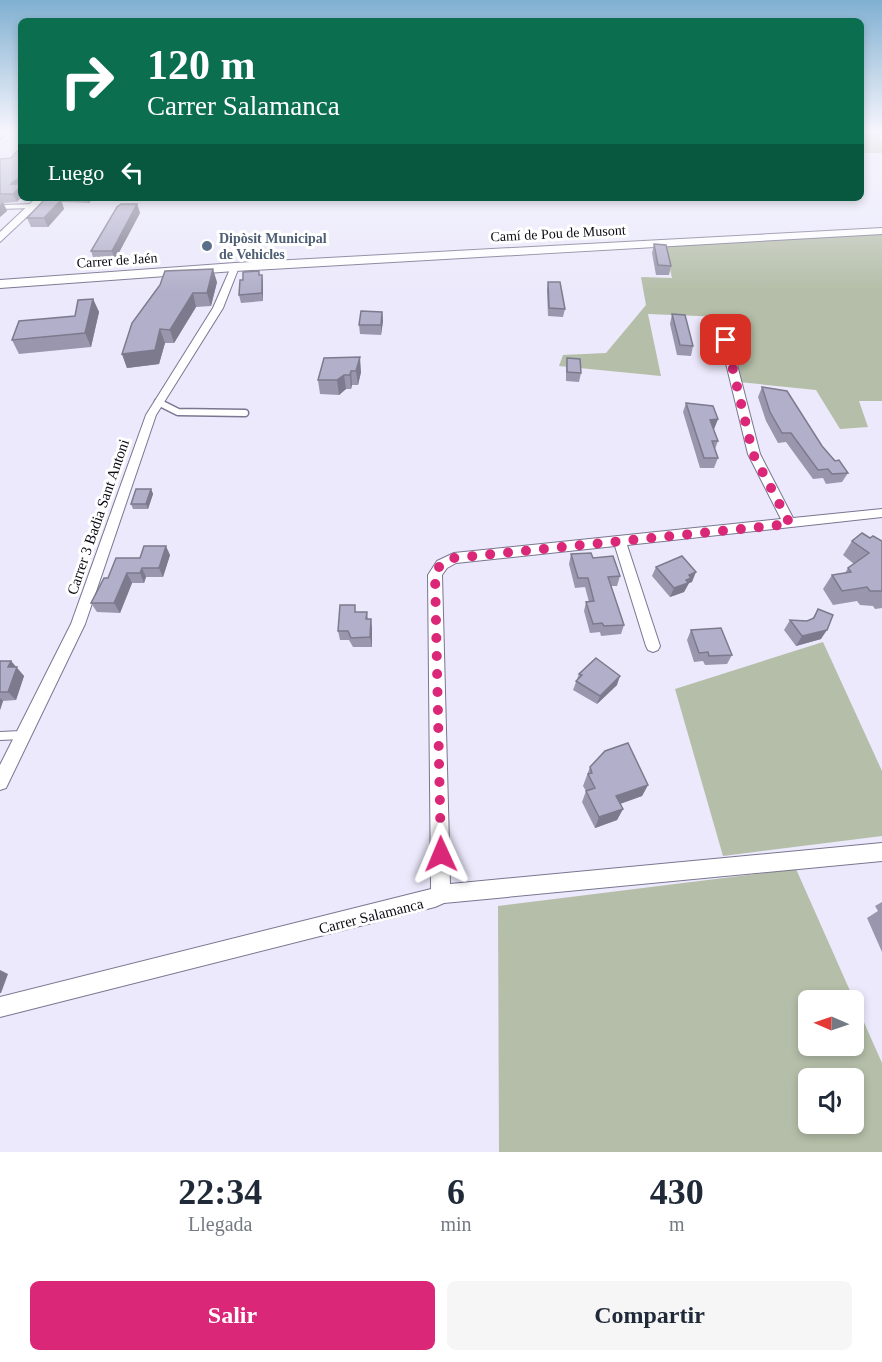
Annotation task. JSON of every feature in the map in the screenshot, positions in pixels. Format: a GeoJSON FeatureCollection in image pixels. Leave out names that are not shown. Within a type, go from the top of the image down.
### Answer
{"type":"FeatureCollection","features":[{"type":"Feature","properties":{"kind":"street"},"geometry":{"type":"LineString","coordinates":[[0,207],[38,202]]}},
{"type":"Feature","properties":{"kind":"street"},"geometry":{"type":"LineString","coordinates":[[0,237],[38,202]]}},
{"type":"Feature","properties":{"kind":"street","name":"Camí de Pou de Musont"},"geometry":{"type":"LineString","coordinates":[[228,267],[882,231]]}},
{"type":"Feature","properties":{"kind":"street","name":"Carrer de Jaén"},"geometry":{"type":"LineString","coordinates":[[0,285],[228,267]]}},
{"type":"Feature","properties":{"kind":"street","name":"Carrer 3 Badia Sant Antoni"},"geometry":{"type":"LineString","coordinates":[[0,782],[21,735],[78,624],[158,402],[218,308],[228,267]]}},
{"type":"Feature","properties":{"kind":"street"},"geometry":{"type":"LineString","coordinates":[[720,318],[753,454],[790,524]]}},
{"type":"Feature","properties":{"kind":"street","name":"Carrer Salamanca"},"geometry":{"type":"LineString","coordinates":[[0,1007],[429,902],[440,894],[442,877],[437,568],[454,558],[882,513]]}},
{"type":"Feature","properties":{"kind":"street"},"geometry":{"type":"LineString","coordinates":[[620,542],[653,646]]}},
{"type":"Feature","properties":{"kind":"street"},"geometry":{"type":"LineString","coordinates":[[440,894],[882,852]]}},
{"type":"Feature","properties":{"kind":"lane"},"geometry":{"type":"LineString","coordinates":[[158,402],[178,412],[245,413]]}},
{"type":"Feature","properties":{"kind":"lane"},"geometry":{"type":"LineString","coordinates":[[0,736],[21,735]]}},
{"type":"Feature","properties":{"kind":"green space"},"geometry":{"type":"Polygon","coordinates":[[[882,234],[882,401],[859,401],[868,427],[840,429],[816,390],[739,382],[723,317],[648,314],[661,376],[559,366],[563,355],[606,353],[646,305],[641,277],[672,278],[665,246],[882,234]]]}},
{"type":"Feature","properties":{"kind":"green space"},"geometry":{"type":"Polygon","coordinates":[[[823,642],[882,771],[882,836],[723,856],[675,689],[823,642]]]}},
{"type":"Feature","properties":{"kind":"green space"},"geometry":{"type":"Polygon","coordinates":[[[796,869],[850,990],[798,990],[798,1056],[864,1056],[864,1022],[882,1063],[882,1152],[499,1152],[498,906],[796,869]]]}},
{"type":"Feature","properties":{"kind":"building"},"geometry":{"type":"Polygon","coordinates":[[[0,184],[18,184],[18,189],[13,194],[0,194],[0,184]]]}},
{"type":"Feature","properties":{"kind":"building"},"geometry":{"type":"Polygon","coordinates":[[[43,201],[60,201],[44,218],[27,218],[43,201]]]}},
{"type":"Feature","properties":{"kind":"building"},"geometry":{"type":"Polygon","coordinates":[[[121,204],[137,204],[112,251],[91,251],[117,207],[121,204]]]}},
{"type":"Feature","properties":{"kind":"building"},"geometry":{"type":"Polygon","coordinates":[[[654,244],[666,245],[671,266],[658,265],[654,244]]]}},
{"type":"Feature","properties":{"kind":"building"},"geometry":{"type":"Polygon","coordinates":[[[213,269],[207,293],[193,293],[170,330],[160,329],[155,350],[122,354],[132,323],[160,285],[165,271],[213,269]]]}},
{"type":"Feature","properties":{"kind":"building"},"geometry":{"type":"Polygon","coordinates":[[[259,271],[259,275],[262,275],[262,293],[239,295],[243,272],[259,271]]]}},
{"type":"Feature","properties":{"kind":"building"},"geometry":{"type":"Polygon","coordinates":[[[548,282],[560,282],[565,309],[549,308],[548,282]]]}},
{"type":"Feature","properties":{"kind":"building"},"geometry":{"type":"Polygon","coordinates":[[[93,299],[85,333],[12,340],[19,321],[75,316],[78,300],[93,299]]]}},
{"type":"Feature","properties":{"kind":"building"},"geometry":{"type":"Polygon","coordinates":[[[361,311],[382,312],[381,325],[359,325],[361,311]]]}},
{"type":"Feature","properties":{"kind":"building"},"geometry":{"type":"Polygon","coordinates":[[[672,314],[685,315],[693,346],[680,345],[672,314]]]}},
{"type":"Feature","properties":{"kind":"building"},"geometry":{"type":"Polygon","coordinates":[[[360,357],[356,371],[351,371],[350,375],[344,375],[337,380],[318,380],[324,358],[360,357]]]}},
{"type":"Feature","properties":{"kind":"building"},"geometry":{"type":"Polygon","coordinates":[[[567,358],[580,359],[581,373],[567,372],[567,358]]]}},
{"type":"Feature","properties":{"kind":"building"},"geometry":{"type":"Polygon","coordinates":[[[762,387],[787,391],[822,446],[835,461],[839,460],[848,473],[832,474],[828,469],[818,470],[791,433],[782,433],[770,412],[762,387]]]}},
{"type":"Feature","properties":{"kind":"building"},"geometry":{"type":"Polygon","coordinates":[[[686,403],[713,406],[718,419],[710,420],[718,441],[712,441],[718,458],[704,458],[686,403]]]}},
{"type":"Feature","properties":{"kind":"building"},"geometry":{"type":"Polygon","coordinates":[[[136,489],[151,489],[146,504],[131,504],[136,489]]]}},
{"type":"Feature","properties":{"kind":"building"},"geometry":{"type":"Polygon","coordinates":[[[862,533],[882,541],[882,591],[870,591],[867,587],[842,591],[832,575],[851,572],[848,568],[869,553],[852,541],[862,533]]]}},
{"type":"Feature","properties":{"kind":"building"},"geometry":{"type":"Polygon","coordinates":[[[144,546],[166,546],[159,568],[142,568],[140,573],[127,573],[114,603],[91,603],[104,578],[108,578],[116,558],[140,558],[144,546]]]}},
{"type":"Feature","properties":{"kind":"building"},"geometry":{"type":"Polygon","coordinates":[[[591,553],[593,558],[613,556],[620,576],[608,577],[624,625],[593,624],[586,602],[594,601],[588,578],[578,578],[571,554],[591,553]]]}},
{"type":"Feature","properties":{"kind":"building"},"geometry":{"type":"Polygon","coordinates":[[[682,556],[696,572],[689,575],[691,578],[686,580],[688,583],[674,588],[656,567],[682,556]]]}},
{"type":"Feature","properties":{"kind":"building"},"geometry":{"type":"Polygon","coordinates":[[[340,605],[355,605],[355,612],[367,612],[366,619],[371,619],[370,637],[351,638],[348,631],[338,631],[340,605]]]}},
{"type":"Feature","properties":{"kind":"building"},"geometry":{"type":"Polygon","coordinates":[[[818,609],[833,615],[827,630],[802,636],[790,620],[807,621],[814,618],[818,609]]]}},
{"type":"Feature","properties":{"kind":"building"},"geometry":{"type":"Polygon","coordinates":[[[721,628],[732,655],[709,656],[708,652],[699,653],[691,630],[721,628]]]}},
{"type":"Feature","properties":{"kind":"building"},"geometry":{"type":"Polygon","coordinates":[[[596,658],[620,676],[600,696],[576,681],[582,675],[579,674],[596,658]]]}},
{"type":"Feature","properties":{"kind":"building"},"geometry":{"type":"Polygon","coordinates":[[[0,661],[11,661],[8,667],[17,667],[8,692],[0,692],[0,661]]]}},
{"type":"Feature","properties":{"kind":"building"},"geometry":{"type":"Polygon","coordinates":[[[628,743],[648,785],[616,796],[623,809],[599,817],[586,791],[595,788],[588,774],[592,773],[590,767],[605,751],[628,743]]]}},
{"type":"Feature","properties":{"kind":"place","name":"Dipòsit Municipal de Vehicles"},"geometry":{"type":"Point","coordinates":[207,246]}},
{"type":"Feature","properties":{"kind":"route"},"geometry":{"type":"LineString","coordinates":[[441,854],[435,575],[437,568],[443,562],[454,558],[790,524],[753,454],[726,340]]}}]}
